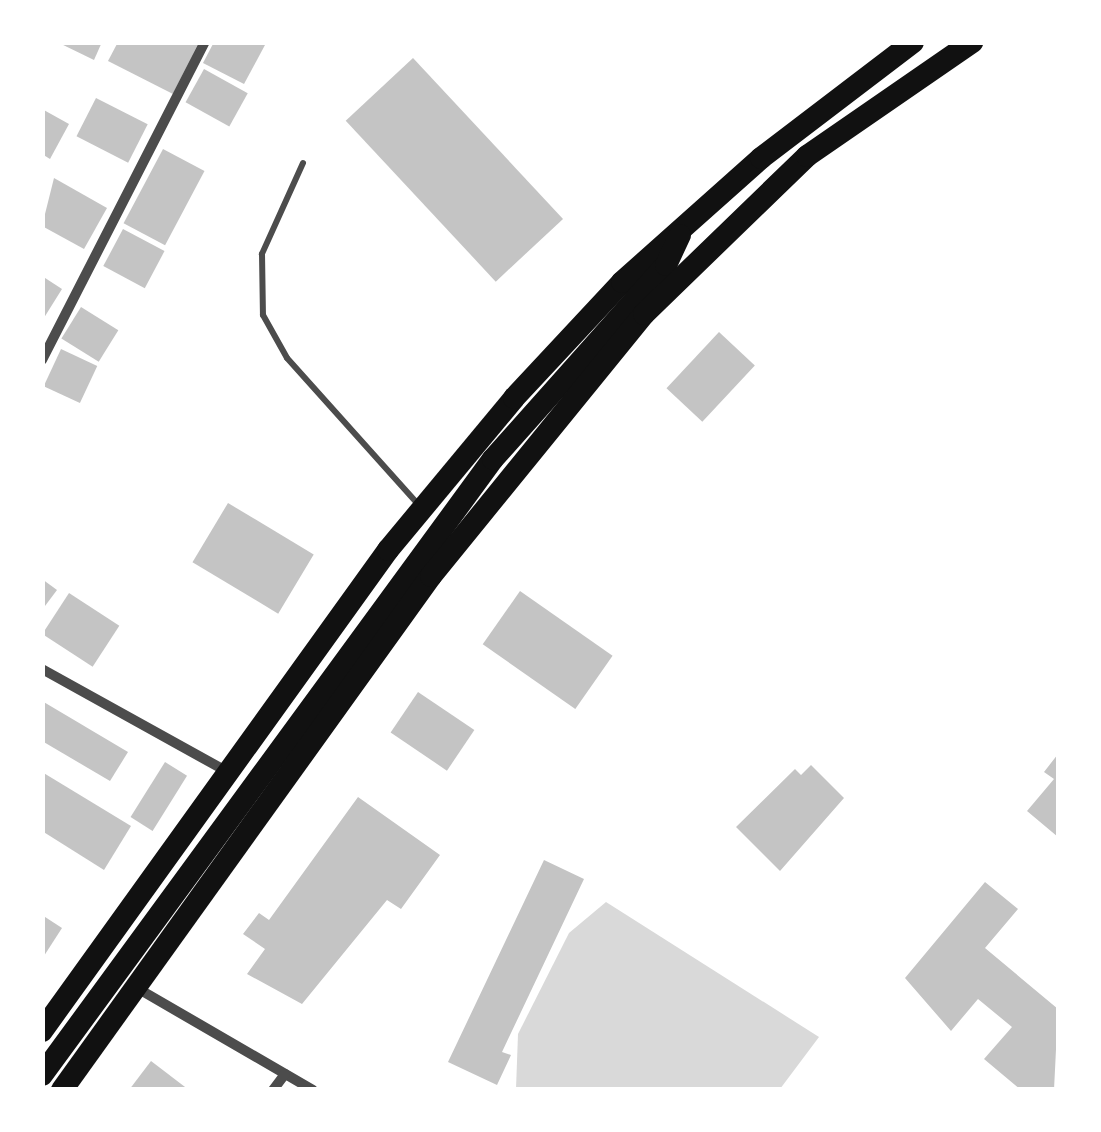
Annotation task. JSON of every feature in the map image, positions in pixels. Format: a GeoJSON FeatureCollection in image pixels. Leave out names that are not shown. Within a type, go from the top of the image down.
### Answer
{"type":"FeatureCollection","features":[{"type":"Feature","properties":{"kind":"main road"},"geometry":{"type":"LineString","coordinates":[[42,1031],[233,775],[423,508],[564,341],[761,158],[913,42]]}},
{"type":"Feature","properties":{"kind":"main road"},"geometry":{"type":"LineString","coordinates":[[62,1090],[498,487],[713,240],[780,178],[972,42]]}},
{"type":"Feature","properties":{"kind":"main road"},"geometry":{"type":"LineString","coordinates":[[761,158],[780,178]]}},
{"type":"Feature","properties":{"kind":"main road"},"geometry":{"type":"LineString","coordinates":[[42,1075],[494,459],[666,266],[684,226]]}},
{"type":"Feature","properties":{"kind":"main road"},"geometry":{"type":"LineString","coordinates":[[666,266],[713,240]]}},
{"type":"Feature","properties":{"kind":"street"},"geometry":{"type":"LineString","coordinates":[[42,360],[205,42]]}},
{"type":"Feature","properties":{"kind":"street"},"geometry":{"type":"LineString","coordinates":[[42,670],[233,775]]}},
{"type":"Feature","properties":{"kind":"street"},"geometry":{"type":"LineString","coordinates":[[136,988],[313,1090]]}},
{"type":"Feature","properties":{"kind":"street"},"geometry":{"type":"LineString","coordinates":[[273,1090],[285,1074]]}},
{"type":"Feature","properties":{"kind":"lane"},"geometry":{"type":"LineString","coordinates":[[303,163],[262,254],[264,315],[287,358],[423,508]]}},
{"type":"Feature","properties":{"kind":"shaded area"},"geometry":{"type":"Polygon","coordinates":[[[606,902],[819,1037],[780,1089],[516,1089],[518,1034],[569,933],[606,902]]]}},
{"type":"Feature","properties":{"kind":"building"},"geometry":{"type":"Polygon","coordinates":[[[57,42],[102,42],[94,60],[57,42]]]}},
{"type":"Feature","properties":{"kind":"building"},"geometry":{"type":"Polygon","coordinates":[[[118,42],[199,42],[173,94],[108,61],[118,42]]]}},
{"type":"Feature","properties":{"kind":"building"},"geometry":{"type":"Polygon","coordinates":[[[214,42],[265,45],[244,84],[203,63],[214,42]]]}},
{"type":"Feature","properties":{"kind":"building"},"geometry":{"type":"Polygon","coordinates":[[[413,58],[563,219],[496,282],[346,121],[413,58]]]}},
{"type":"Feature","properties":{"kind":"building"},"geometry":{"type":"Polygon","coordinates":[[[204,69],[248,93],[229,126],[186,102],[204,69]]]}},
{"type":"Feature","properties":{"kind":"building"},"geometry":{"type":"Polygon","coordinates":[[[96,98],[148,124],[128,163],[76,136],[96,98]]]}},
{"type":"Feature","properties":{"kind":"building"},"geometry":{"type":"Polygon","coordinates":[[[42,109],[69,124],[50,159],[42,154],[42,109]]]}},
{"type":"Feature","properties":{"kind":"building"},"geometry":{"type":"Polygon","coordinates":[[[163,149],[204,171],[165,245],[124,223],[163,149]]]}},
{"type":"Feature","properties":{"kind":"building"},"geometry":{"type":"Polygon","coordinates":[[[54,178],[107,208],[84,249],[42,226],[54,178]]]}},
{"type":"Feature","properties":{"kind":"building"},"geometry":{"type":"Polygon","coordinates":[[[123,229],[164,251],[145,288],[103,266],[123,229]]]}},
{"type":"Feature","properties":{"kind":"building"},"geometry":{"type":"Polygon","coordinates":[[[42,276],[62,289],[42,321],[42,276]]]}},
{"type":"Feature","properties":{"kind":"building"},"geometry":{"type":"Polygon","coordinates":[[[81,307],[118,330],[99,362],[61,338],[81,307]]]}},
{"type":"Feature","properties":{"kind":"building"},"geometry":{"type":"Polygon","coordinates":[[[719,332],[755,365],[702,422],[666,388],[719,332]]]}},
{"type":"Feature","properties":{"kind":"building"},"geometry":{"type":"Polygon","coordinates":[[[61,349],[97,366],[80,403],[44,386],[61,349]]]}},
{"type":"Feature","properties":{"kind":"building"},"geometry":{"type":"Polygon","coordinates":[[[228,503],[314,555],[278,614],[192,562],[228,503]]]}},
{"type":"Feature","properties":{"kind":"building"},"geometry":{"type":"Polygon","coordinates":[[[42,579],[57,590],[42,610],[42,579]]]}},
{"type":"Feature","properties":{"kind":"building"},"geometry":{"type":"Polygon","coordinates":[[[520,591],[613,656],[575,709],[483,644],[520,591]]]}},
{"type":"Feature","properties":{"kind":"building"},"geometry":{"type":"Polygon","coordinates":[[[69,593],[119,626],[93,667],[42,634],[69,593]]]}},
{"type":"Feature","properties":{"kind":"building"},"geometry":{"type":"Polygon","coordinates":[[[418,692],[474,730],[447,771],[391,733],[418,692]]]}},
{"type":"Feature","properties":{"kind":"building"},"geometry":{"type":"Polygon","coordinates":[[[42,701],[128,752],[110,781],[42,741],[42,701]]]}},
{"type":"Feature","properties":{"kind":"building"},"geometry":{"type":"Polygon","coordinates":[[[1058,754],[1058,837],[1027,811],[1054,779],[1044,772],[1058,754]]]}},
{"type":"Feature","properties":{"kind":"building"},"geometry":{"type":"Polygon","coordinates":[[[165,762],[187,776],[153,831],[131,817],[165,762]]]}},
{"type":"Feature","properties":{"kind":"building"},"geometry":{"type":"Polygon","coordinates":[[[811,765],[844,798],[780,871],[736,827],[795,769],[801,775],[811,765]]]}},
{"type":"Feature","properties":{"kind":"building"},"geometry":{"type":"Polygon","coordinates":[[[42,772],[131,826],[104,870],[42,831],[42,772]]]}},
{"type":"Feature","properties":{"kind":"building"},"geometry":{"type":"Polygon","coordinates":[[[358,797],[440,855],[401,909],[387,900],[302,1004],[247,974],[265,949],[243,934],[259,913],[269,920],[358,797]]]}},
{"type":"Feature","properties":{"kind":"building"},"geometry":{"type":"Polygon","coordinates":[[[544,860],[584,879],[502,1052],[511,1055],[497,1085],[448,1062],[544,860]]]}},
{"type":"Feature","properties":{"kind":"building"},"geometry":{"type":"Polygon","coordinates":[[[985,882],[1018,909],[985,948],[1058,1009],[1054,1090],[1021,1090],[984,1059],[1012,1027],[978,999],[951,1031],[905,978],[985,882]]]}},
{"type":"Feature","properties":{"kind":"building"},"geometry":{"type":"Polygon","coordinates":[[[42,915],[62,928],[42,959],[42,915]]]}},
{"type":"Feature","properties":{"kind":"building"},"geometry":{"type":"Polygon","coordinates":[[[151,1061],[189,1090],[129,1090],[151,1061]]]}}]}
